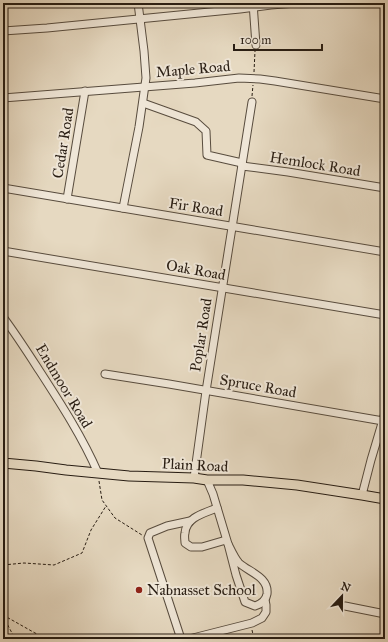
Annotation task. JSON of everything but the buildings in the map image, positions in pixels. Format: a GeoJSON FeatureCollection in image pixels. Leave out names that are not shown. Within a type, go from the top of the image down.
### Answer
{"type":"FeatureCollection","features":[{"type":"Feature","properties":{"kind":"main road","name":"Plain Road"},"geometry":{"type":"LineString","coordinates":[[3,464],[129,476],[194,478],[207,480],[243,480],[297,485],[385,499]]}},
{"type":"Feature","properties":{"kind":"street"},"geometry":{"type":"LineString","coordinates":[[123,208],[136,144],[146,78],[138,3]]}},
{"type":"Feature","properties":{"kind":"street"},"geometry":{"type":"LineString","coordinates":[[3,31],[47,28],[253,5],[296,3]]}},
{"type":"Feature","properties":{"kind":"street"},"geometry":{"type":"LineString","coordinates":[[357,3],[370,3]]}},
{"type":"Feature","properties":{"kind":"street"},"geometry":{"type":"LineString","coordinates":[[253,5],[256,45]]}},
{"type":"Feature","properties":{"kind":"street","name":"Maple Road"},"geometry":{"type":"LineString","coordinates":[[3,98],[195,83],[223,79],[253,78],[385,99]]}},
{"type":"Feature","properties":{"kind":"street","name":"Cedar Road"},"geometry":{"type":"LineString","coordinates":[[67,199],[85,92]]}},
{"type":"Feature","properties":{"kind":"street","name":"Poplar Road"},"geometry":{"type":"LineString","coordinates":[[194,478],[206,391],[252,102]]}},
{"type":"Feature","properties":{"kind":"street","name":"Hemlock Road"},"geometry":{"type":"LineString","coordinates":[[143,103],[196,122],[206,131],[207,155],[242,165],[385,188]]}},
{"type":"Feature","properties":{"kind":"street","name":"Fir Road"},"geometry":{"type":"LineString","coordinates":[[3,188],[385,252]]}},
{"type":"Feature","properties":{"kind":"street","name":"Oak Road"},"geometry":{"type":"LineString","coordinates":[[3,251],[385,315]]}},
{"type":"Feature","properties":{"kind":"street","name":"Endmoor Road"},"geometry":{"type":"LineString","coordinates":[[3,317],[50,386],[84,444],[98,473]]}},
{"type":"Feature","properties":{"kind":"street","name":"Spruce Road"},"geometry":{"type":"LineString","coordinates":[[105,374],[383,421]]}},
{"type":"Feature","properties":{"kind":"street"},"geometry":{"type":"LineString","coordinates":[[362,495],[385,413]]}},
{"type":"Feature","properties":{"kind":"street"},"geometry":{"type":"LineString","coordinates":[[207,480],[217,508],[245,602],[255,606],[265,600]]}},
{"type":"Feature","properties":{"kind":"street"},"geometry":{"type":"LineString","coordinates":[[181,639],[148,538],[150,533],[167,526],[190,521],[217,508]]}},
{"type":"Feature","properties":{"kind":"street"},"geometry":{"type":"LineString","coordinates":[[190,521],[186,526],[185,543],[191,547],[202,547],[227,542]]}},
{"type":"Feature","properties":{"kind":"street"},"geometry":{"type":"LineString","coordinates":[[189,639],[252,623],[262,618],[266,612],[265,600],[267,589],[265,582],[255,573],[238,562],[227,542]]}},
{"type":"Feature","properties":{"kind":"street"},"geometry":{"type":"LineString","coordinates":[[345,606],[385,614]]}},
{"type":"Feature","properties":{"kind":"path"},"geometry":{"type":"LineString","coordinates":[[98,473],[102,500],[115,518],[148,538]]}},
{"type":"Feature","properties":{"kind":"path"},"geometry":{"type":"LineString","coordinates":[[3,565],[24,563],[54,565],[82,553],[91,530],[106,506]]}},
{"type":"Feature","properties":{"kind":"path"},"geometry":{"type":"LineString","coordinates":[[3,616],[13,636],[19,639]]}},
{"type":"Feature","properties":{"kind":"path"},"geometry":{"type":"LineString","coordinates":[[3,616],[49,639]]}},
{"type":"Feature","properties":{"kind":"path"},"geometry":{"type":"LineString","coordinates":[[252,623],[254,639]]}},
{"type":"Feature","properties":{"kind":"place","name":"Nabnasset School"},"geometry":{"type":"Point","coordinates":[139,590]}}]}
